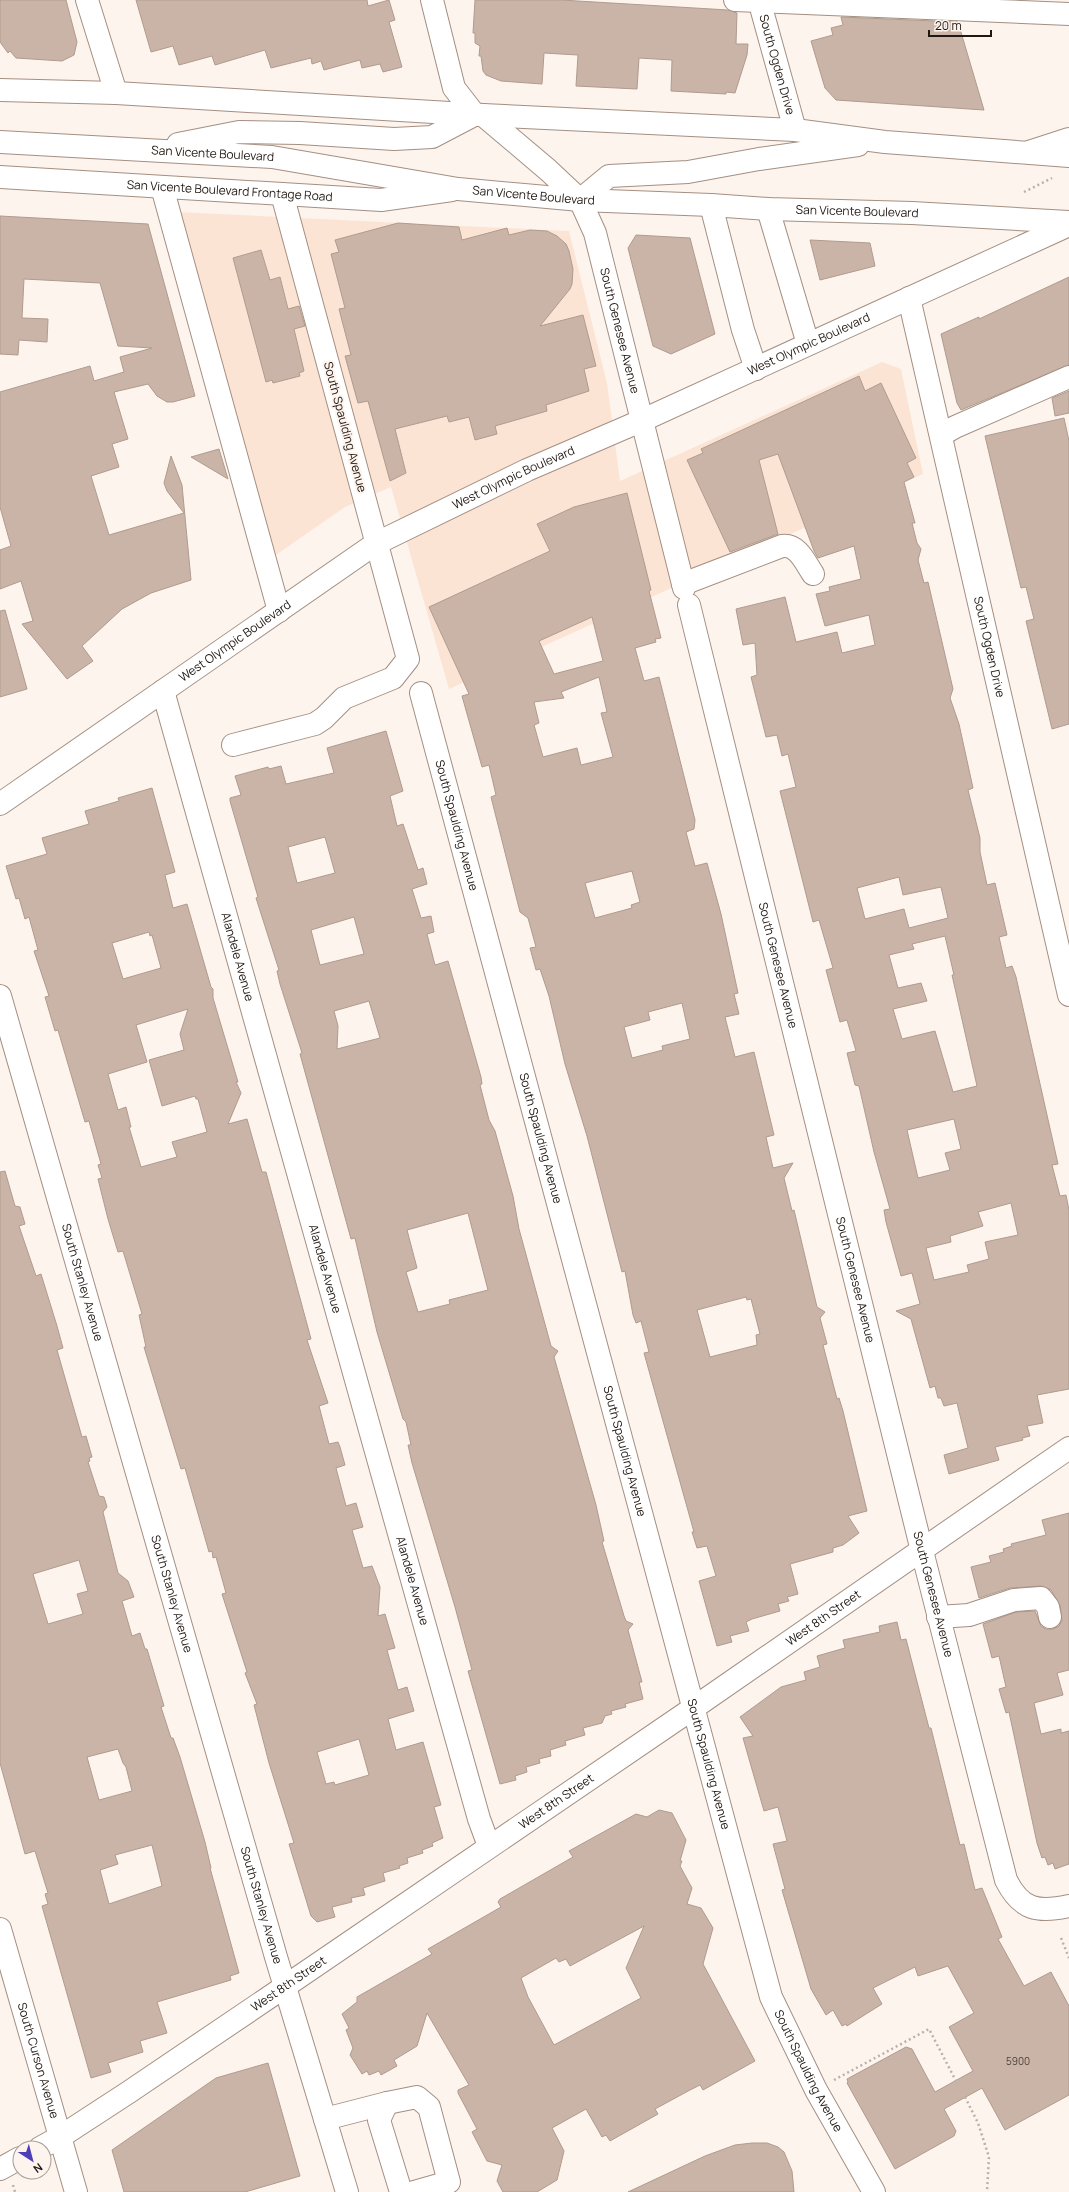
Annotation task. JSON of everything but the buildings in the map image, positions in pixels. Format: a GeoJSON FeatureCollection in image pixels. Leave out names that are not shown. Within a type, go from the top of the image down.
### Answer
{"type":"FeatureCollection","features":[{"type":"Feature","properties":{"kind":"street"},"geometry":{"type":"LineString","coordinates":[[87,0],[116,93]]}},
{"type":"Feature","properties":{"kind":"street","name":"South Genesee Avenue"},"geometry":{"type":"LineString","coordinates":[[432,0],[454,88],[479,115],[537,160],[580,200],[595,233],[938,1617],[1006,1880],[1013,1894],[1022,1902],[1036,1910],[1069,1906]]}},
{"type":"Feature","properties":{"kind":"street"},"geometry":{"type":"LineString","coordinates":[[735,0],[1069,14]]}},
{"type":"Feature","properties":{"kind":"street","name":"South Ogden Drive"},"geometry":{"type":"LineString","coordinates":[[759,1],[794,130]]}},
{"type":"Feature","properties":{"kind":"street"},"geometry":{"type":"LineString","coordinates":[[0,90],[116,93],[479,115],[794,130],[885,142],[1069,156]]}},
{"type":"Feature","properties":{"kind":"street"},"geometry":{"type":"LineString","coordinates":[[147,150],[238,132],[300,133],[394,140],[432,137],[479,115]]}},
{"type":"Feature","properties":{"kind":"street"},"geometry":{"type":"LineString","coordinates":[[1030,152],[1069,140]]}},
{"type":"Feature","properties":{"kind":"street","name":"San Vicente Boulevard"},"geometry":{"type":"LineString","coordinates":[[0,142],[272,157],[458,190],[580,200],[711,205],[768,209],[912,213],[1069,224]]}},
{"type":"Feature","properties":{"kind":"street"},"geometry":{"type":"LineString","coordinates":[[580,200],[609,176],[688,172],[759,159],[885,142]]}},
{"type":"Feature","properties":{"kind":"street","name":"San Vicente Boulevard Frontage Road"},"geometry":{"type":"LineString","coordinates":[[0,177],[381,200],[458,190]]}},
{"type":"Feature","properties":{"kind":"street"},"geometry":{"type":"LineString","coordinates":[[162,187],[279,611]]}},
{"type":"Feature","properties":{"kind":"street","name":"South Spaulding Avenue"},"geometry":{"type":"LineString","coordinates":[[233,744],[316,724],[344,698],[393,678],[408,660],[375,544],[282,194]]}},
{"type":"Feature","properties":{"kind":"street"},"geometry":{"type":"LineString","coordinates":[[711,205],[743,330],[756,369]]}},
{"type":"Feature","properties":{"kind":"street"},"geometry":{"type":"LineString","coordinates":[[768,209],[808,344]]}},
{"type":"Feature","properties":{"kind":"street","name":"West Olympic Boulevard"},"geometry":{"type":"LineString","coordinates":[[0,804],[375,544],[527,470],[756,369],[1069,224]]}},
{"type":"Feature","properties":{"kind":"street","name":"South Ogden Drive"},"geometry":{"type":"LineString","coordinates":[[909,298],[1069,995]]}},
{"type":"Feature","properties":{"kind":"street"},"geometry":{"type":"LineString","coordinates":[[941,435],[955,427],[1069,377]]}},
{"type":"Feature","properties":{"kind":"street"},"geometry":{"type":"LineString","coordinates":[[685,592],[782,546],[789,545],[795,547],[813,574]]}},
{"type":"Feature","properties":{"kind":"street","name":"Alandele Avenue"},"geometry":{"type":"LineString","coordinates":[[163,691],[479,1819],[489,1846]]}},
{"type":"Feature","properties":{"kind":"street","name":"South Spaulding Avenue"},"geometry":{"type":"LineString","coordinates":[[421,693],[692,1708],[771,1997],[816,2090],[874,2192]]}},
{"type":"Feature","properties":{"kind":"street","name":"South Stanley Avenue"},"geometry":{"type":"LineString","coordinates":[[0,996],[285,1985],[347,2192]]}},
{"type":"Feature","properties":{"kind":"street","name":"West 8th Street"},"geometry":{"type":"LineString","coordinates":[[52,2141],[692,1708],[922,1551],[1069,1448]]}},
{"type":"Feature","properties":{"kind":"street"},"geometry":{"type":"LineString","coordinates":[[938,1617],[969,1615],[1014,1600],[1041,1598],[1048,1608],[1050,1617]]}},
{"type":"Feature","properties":{"kind":"street","name":"South Curson Avenue"},"geometry":{"type":"LineString","coordinates":[[0,1929],[76,2192]]}},
{"type":"Feature","properties":{"kind":"street"},"geometry":{"type":"LineString","coordinates":[[325,2119],[417,2097],[429,2107],[449,2182],[414,2192]]}},
{"type":"Feature","properties":{"kind":"street"},"geometry":{"type":"LineString","coordinates":[[387,2103],[379,2120],[400,2192]]}},
{"type":"Feature","properties":{"kind":"street"},"geometry":{"type":"LineString","coordinates":[[0,2169],[12,2162]]}},
{"type":"Feature","properties":{"kind":"path"},"geometry":{"type":"LineString","coordinates":[[1024,192],[1052,178]]}},
{"type":"Feature","properties":{"kind":"path"},"geometry":{"type":"LineString","coordinates":[[1061,1938],[1069,1958]]}},
{"type":"Feature","properties":{"kind":"path"},"geometry":{"type":"LineString","coordinates":[[844,2074],[929,2028],[956,2081]]}},
{"type":"Feature","properties":{"kind":"path"},"geometry":{"type":"LineString","coordinates":[[965,2097],[978,2123],[989,2157],[987,2192]]}},
{"type":"Feature","properties":{"kind":"shaded area"},"geometry":{"type":"Polygon","coordinates":[[[177,212],[569,231],[607,383],[620,481],[882,362],[901,369],[923,474],[449,689],[391,487],[345,507],[273,557],[177,212]]]}}]}
